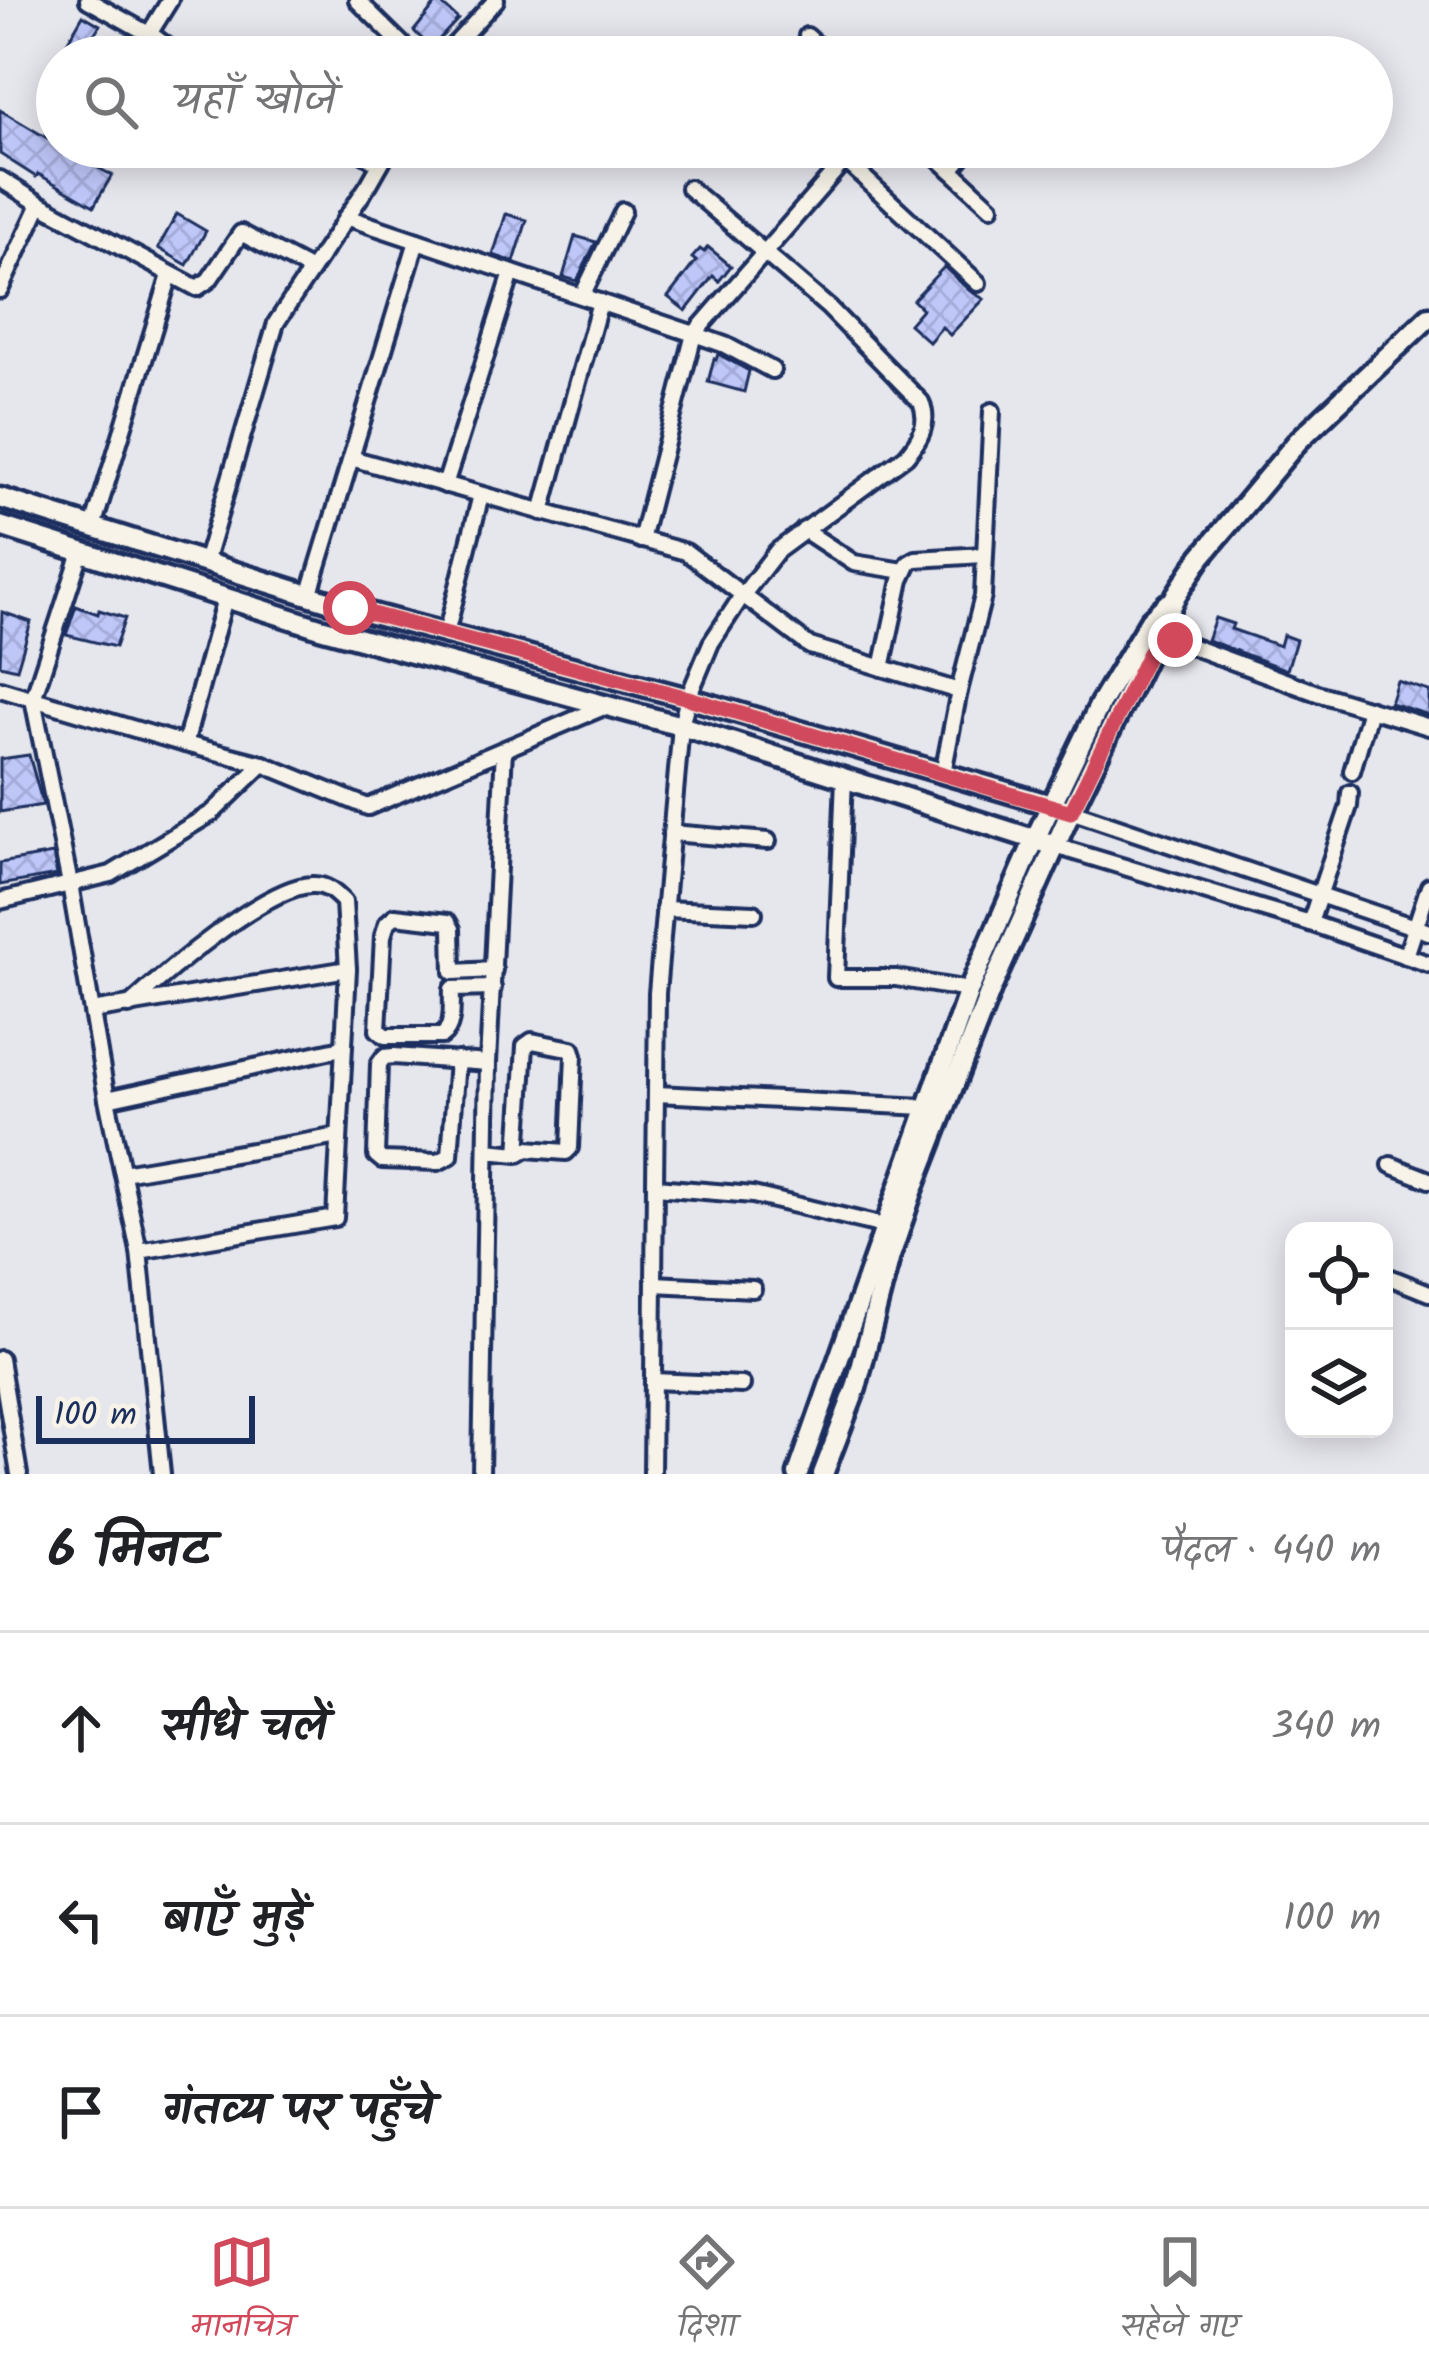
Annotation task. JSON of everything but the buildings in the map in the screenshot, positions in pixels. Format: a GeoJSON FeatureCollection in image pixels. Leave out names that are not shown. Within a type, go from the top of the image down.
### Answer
{"type":"FeatureCollection","features":[{"type":"Feature","properties":{"kind":"street"},"geometry":{"type":"LineString","coordinates":[[88,0],[152,36]]}},
{"type":"Feature","properties":{"kind":"street"},"geometry":{"type":"LineString","coordinates":[[149,34],[170,0]]}},
{"type":"Feature","properties":{"kind":"street"},"geometry":{"type":"LineString","coordinates":[[357,0],[394,36]]}},
{"type":"Feature","properties":{"kind":"street"},"geometry":{"type":"LineString","coordinates":[[463,36],[496,0]]}},
{"type":"Feature","properties":{"kind":"street"},"geometry":{"type":"LineString","coordinates":[[206,562],[275,323],[377,168]]}},
{"type":"Feature","properties":{"kind":"street"},"geometry":{"type":"LineString","coordinates":[[641,540],[694,334],[838,168]]}},
{"type":"Feature","properties":{"kind":"street"},"geometry":{"type":"LineString","coordinates":[[854,168],[978,283]]}},
{"type":"Feature","properties":{"kind":"street"},"geometry":{"type":"LineString","coordinates":[[951,170],[991,206]]}},
{"type":"Feature","properties":{"kind":"street"},"geometry":{"type":"LineString","coordinates":[[0,179],[197,288],[209,280],[245,232],[311,269]]}},
{"type":"Feature","properties":{"kind":"street"},"geometry":{"type":"LineString","coordinates":[[652,1474],[656,993],[681,726],[688,698],[712,644],[777,550],[906,456],[918,443],[925,413],[921,402],[829,308],[689,188]]}},
{"type":"Feature","properties":{"kind":"street"},"geometry":{"type":"LineString","coordinates":[[0,290],[40,204]]}},
{"type":"Feature","properties":{"kind":"street"},"geometry":{"type":"LineString","coordinates":[[582,296],[623,212]]}},
{"type":"Feature","properties":{"kind":"street"},"geometry":{"type":"LineString","coordinates":[[346,217],[725,344],[772,370]]}},
{"type":"Feature","properties":{"kind":"street"},"geometry":{"type":"LineString","coordinates":[[309,596],[417,241]]}},
{"type":"Feature","properties":{"kind":"street"},"geometry":{"type":"LineString","coordinates":[[445,484],[512,273]]}},
{"type":"Feature","properties":{"kind":"street"},"geometry":{"type":"LineString","coordinates":[[94,527],[170,274]]}},
{"type":"Feature","properties":{"kind":"street"},"geometry":{"type":"LineString","coordinates":[[542,512],[600,302]]}},
{"type":"Feature","properties":{"kind":"street"},"geometry":{"type":"LineString","coordinates":[[823,1474],[856,1388],[912,1192],[991,989],[1055,846],[1061,808],[1100,704],[1201,557],[1298,441],[1429,317]]}},
{"type":"Feature","properties":{"kind":"street"},"geometry":{"type":"LineString","coordinates":[[924,804],[983,596],[992,411]]}},
{"type":"Feature","properties":{"kind":"street"},"geometry":{"type":"LineString","coordinates":[[351,458],[686,552],[810,646],[959,691]]}},
{"type":"Feature","properties":{"kind":"street"},"geometry":{"type":"LineString","coordinates":[[446,634],[481,495]]}},
{"type":"Feature","properties":{"kind":"street"},"geometry":{"type":"LineString","coordinates":[[0,498],[309,596],[688,698],[1061,808],[1422,930]]}},
{"type":"Feature","properties":{"kind":"street"},"geometry":{"type":"LineString","coordinates":[[0,526],[320,628],[681,726],[1429,964]]}},
{"type":"Feature","properties":{"kind":"street"},"geometry":{"type":"LineString","coordinates":[[803,530],[854,562],[904,571]]}},
{"type":"Feature","properties":{"kind":"street"},"geometry":{"type":"LineString","coordinates":[[81,552],[33,699],[140,1251],[162,1474]]}},
{"type":"Feature","properties":{"kind":"street"},"geometry":{"type":"LineString","coordinates":[[882,668],[909,562],[984,555]]}},
{"type":"Feature","properties":{"kind":"street"},"geometry":{"type":"LineString","coordinates":[[184,744],[225,598]]}},
{"type":"Feature","properties":{"kind":"street"},"geometry":{"type":"LineString","coordinates":[[1155,630],[1304,688],[1429,727]]}},
{"type":"Feature","properties":{"kind":"street"},"geometry":{"type":"LineString","coordinates":[[0,689],[263,764],[368,807],[606,706]]}},
{"type":"Feature","properties":{"kind":"street"},"geometry":{"type":"LineString","coordinates":[[1352,771],[1370,709]]}},
{"type":"Feature","properties":{"kind":"street"},"geometry":{"type":"LineString","coordinates":[[481,1474],[488,1063],[503,749]]}},
{"type":"Feature","properties":{"kind":"street"},"geometry":{"type":"LineString","coordinates":[[0,902],[111,874],[212,813],[263,764]]}},
{"type":"Feature","properties":{"kind":"street"},"geometry":{"type":"LineString","coordinates":[[844,777],[836,978],[896,978],[969,990]]}},
{"type":"Feature","properties":{"kind":"street"},"geometry":{"type":"LineString","coordinates":[[1310,923],[1350,793]]}},
{"type":"Feature","properties":{"kind":"street"},"geometry":{"type":"LineString","coordinates":[[798,1474],[969,990],[1035,839],[1061,808]]}},
{"type":"Feature","properties":{"kind":"street"},"geometry":{"type":"LineString","coordinates":[[671,833],[768,841]]}},
{"type":"Feature","properties":{"kind":"street"},"geometry":{"type":"LineString","coordinates":[[129,1006],[212,937],[295,888],[316,884],[344,902],[348,969],[335,1218],[140,1251]]}},
{"type":"Feature","properties":{"kind":"street"},"geometry":{"type":"LineString","coordinates":[[1406,956],[1422,930],[1429,886]]}},
{"type":"Feature","properties":{"kind":"street"},"geometry":{"type":"LineString","coordinates":[[664,908],[754,914]]}},
{"type":"Feature","properties":{"kind":"street"},"geometry":{"type":"LineString","coordinates":[[391,919],[448,922],[452,928],[452,988],[451,1023],[442,1036],[385,1036],[378,1030],[383,936],[391,919]]}},
{"type":"Feature","properties":{"kind":"street"},"geometry":{"type":"LineString","coordinates":[[92,1011],[348,969]]}},
{"type":"Feature","properties":{"kind":"street"},"geometry":{"type":"LineString","coordinates":[[453,971],[494,970]]}},
{"type":"Feature","properties":{"kind":"street"},"geometry":{"type":"LineString","coordinates":[[452,988],[493,988]]}},
{"type":"Feature","properties":{"kind":"street"},"geometry":{"type":"LineString","coordinates":[[487,1151],[518,1154],[527,1149],[566,1152],[570,1148],[572,1049],[532,1041],[525,1046],[518,1154]]}},
{"type":"Feature","properties":{"kind":"street"},"geometry":{"type":"LineString","coordinates":[[107,1099],[342,1048]]}},
{"type":"Feature","properties":{"kind":"street"},"geometry":{"type":"LineString","coordinates":[[457,1060],[450,1156],[437,1162],[382,1160],[376,1155],[379,1064],[384,1057],[457,1060],[488,1063]]}},
{"type":"Feature","properties":{"kind":"street"},"geometry":{"type":"LineString","coordinates":[[656,1094],[926,1106]]}},
{"type":"Feature","properties":{"kind":"street"},"geometry":{"type":"LineString","coordinates":[[123,1173],[339,1136]]}},
{"type":"Feature","properties":{"kind":"street"},"geometry":{"type":"LineString","coordinates":[[1391,1165],[1429,1180]]}},
{"type":"Feature","properties":{"kind":"street"},"geometry":{"type":"LineString","coordinates":[[656,1187],[753,1195],[884,1226]]}},
{"type":"Feature","properties":{"kind":"street"},"geometry":{"type":"LineString","coordinates":[[1393,1279],[1429,1293]]}},
{"type":"Feature","properties":{"kind":"street"},"geometry":{"type":"LineString","coordinates":[[654,1284],[754,1289]]}},
{"type":"Feature","properties":{"kind":"street"},"geometry":{"type":"LineString","coordinates":[[0,1359],[19,1474]]}},
{"type":"Feature","properties":{"kind":"street"},"geometry":{"type":"LineString","coordinates":[[653,1382],[742,1385]]}},
{"type":"Feature","properties":{"kind":"route"},"geometry":{"type":"LineString","coordinates":[[350,608],[688,698],[1071,812],[1158,634],[1175,640]]}}]}
